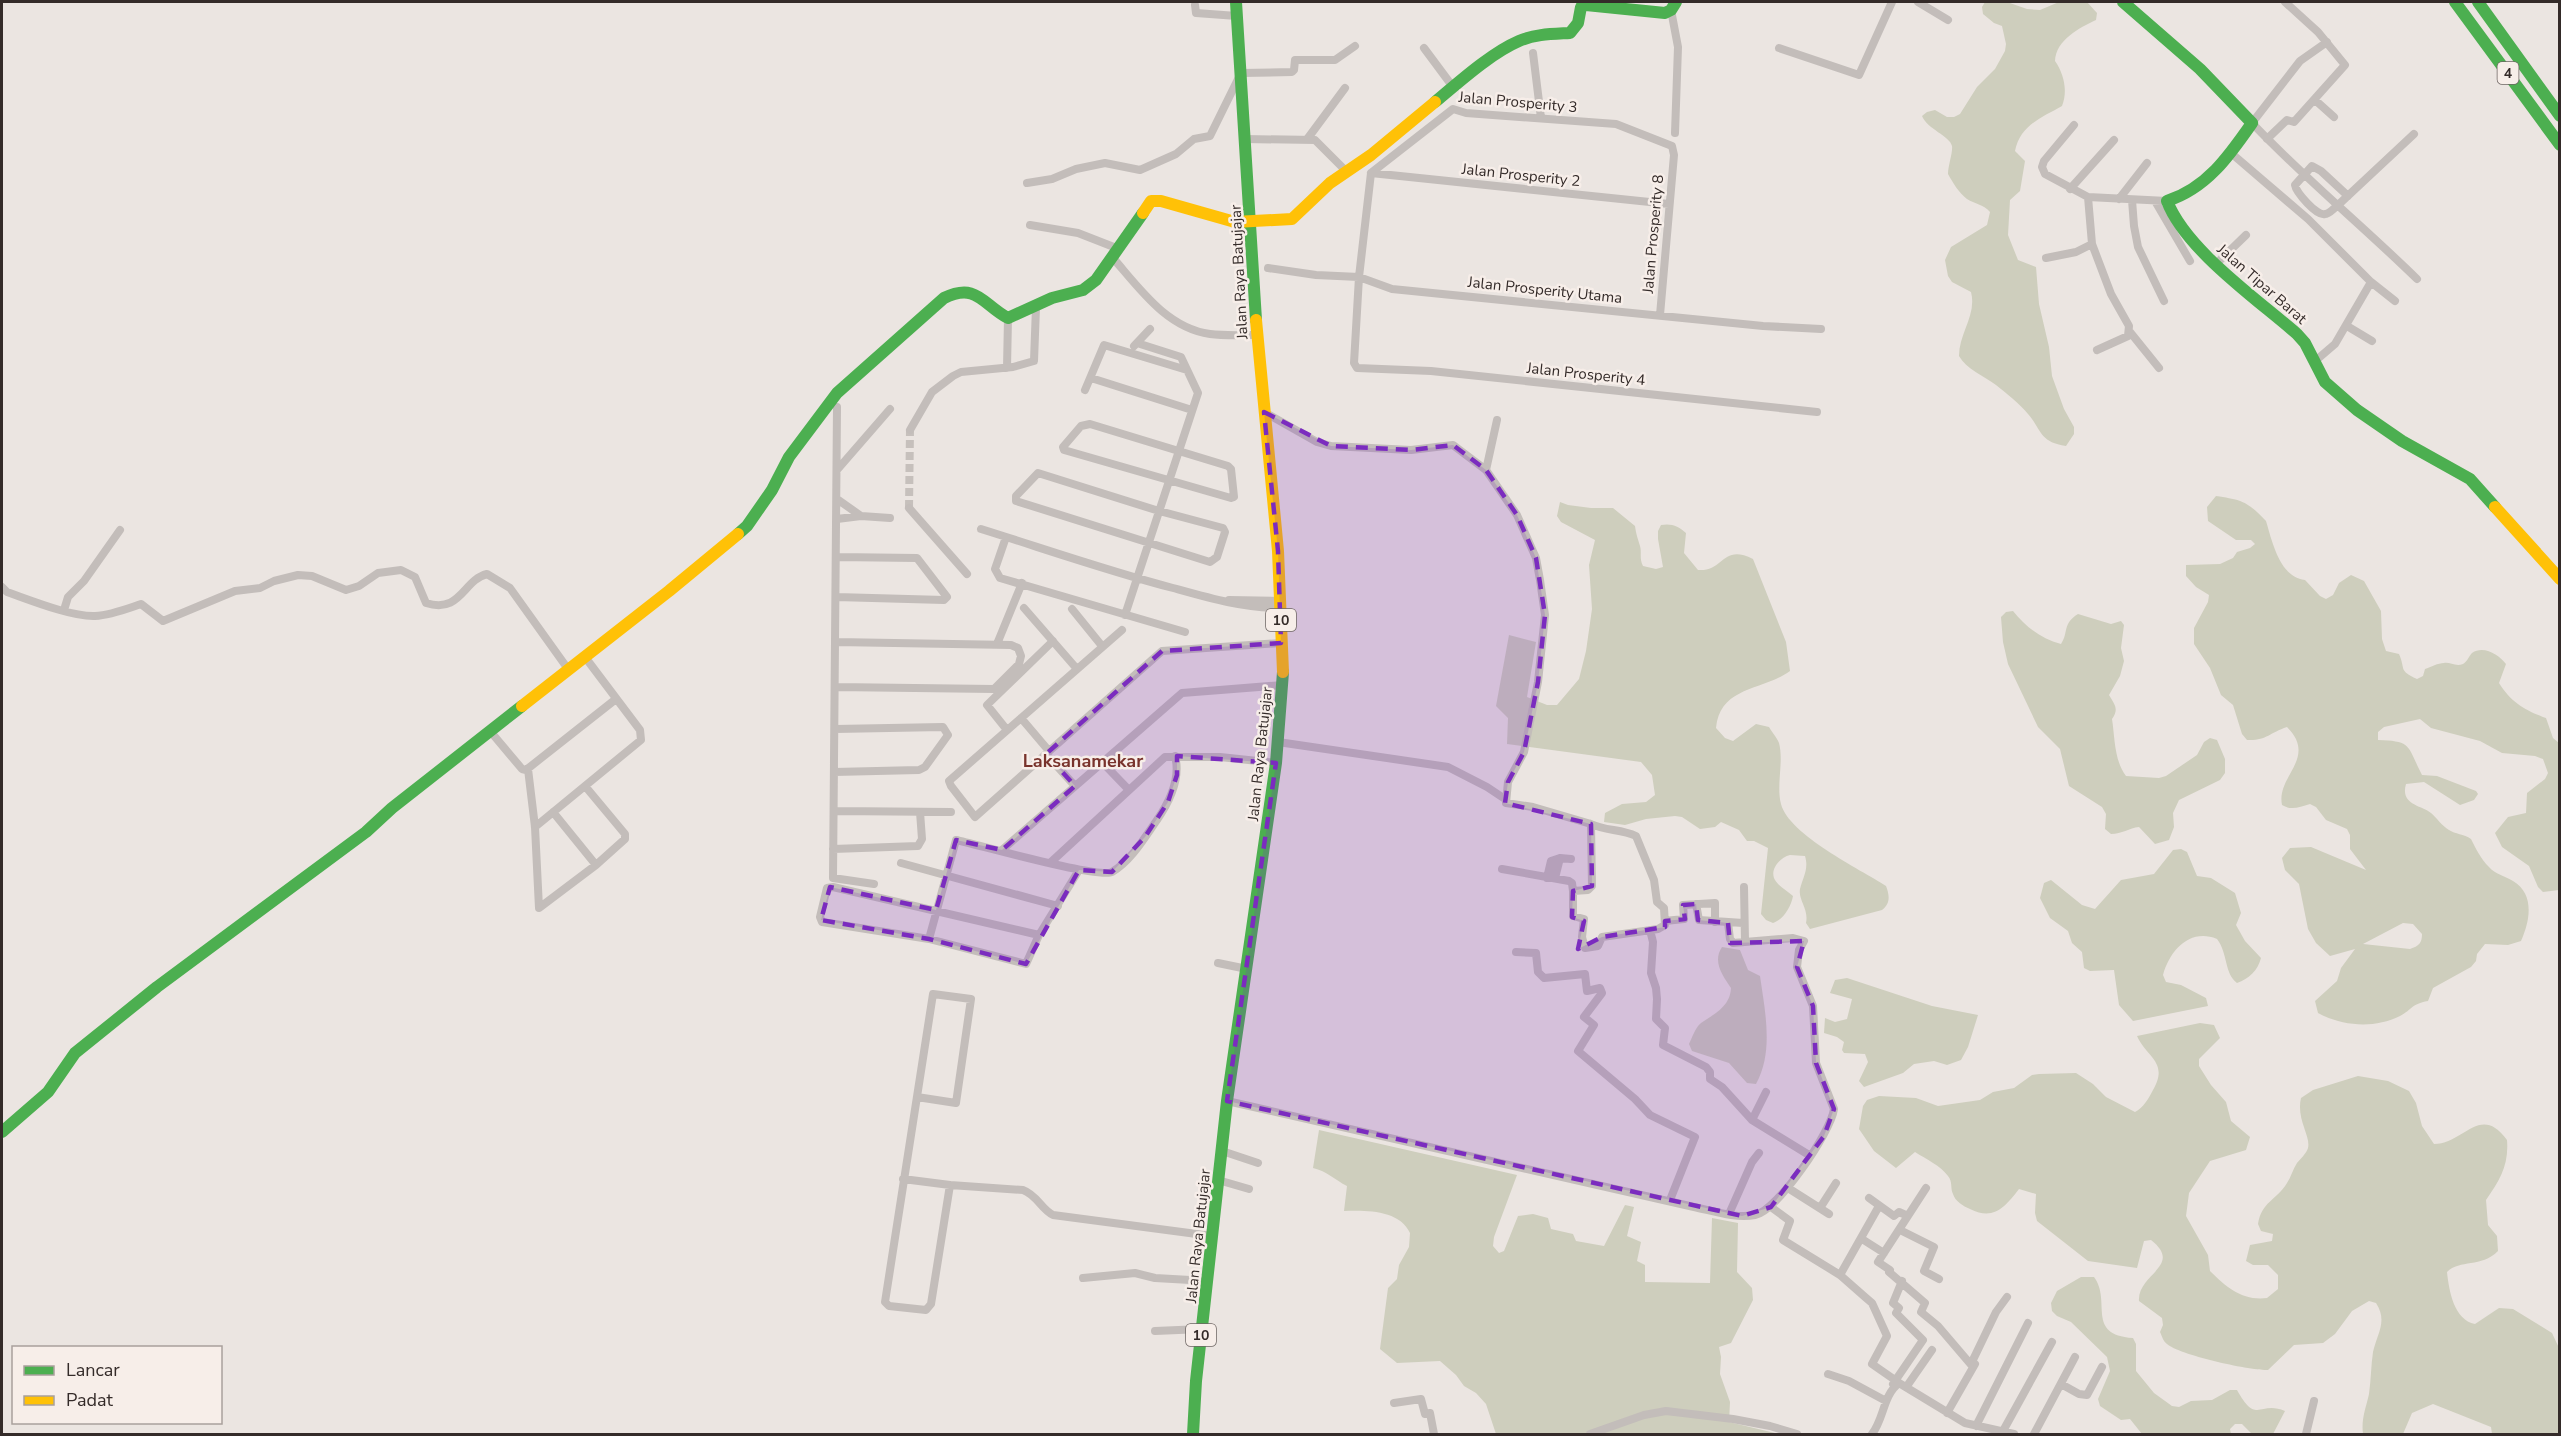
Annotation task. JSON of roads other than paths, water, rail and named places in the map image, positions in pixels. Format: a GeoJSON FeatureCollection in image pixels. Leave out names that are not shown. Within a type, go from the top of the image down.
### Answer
{"type":"FeatureCollection","features":[{"type":"Feature","properties":{"kind":"main road","name":"Jalan Raya Batujajar"},"geometry":{"type":"LineString","coordinates":[[1193,1434],[1227,1101],[1276,763],[1283,685],[1278,551],[1257,335],[1236,2]]}},
{"type":"Feature","properties":{"kind":"main road"},"geometry":{"type":"LineString","coordinates":[[2123,2],[2200,69],[2252,123],[2231,153],[2191,193],[2161,201]]}},
{"type":"Feature","properties":{"kind":"main road","name":"4"},"geometry":{"type":"LineString","coordinates":[[2455,2],[2559,145]]}},
{"type":"Feature","properties":{"kind":"main road","name":"4"},"geometry":{"type":"LineString","coordinates":[[2478,2],[2559,116]]}},
{"type":"Feature","properties":{"kind":"main road"},"geometry":{"type":"LineString","coordinates":[[2,1132],[48,1092],[75,1053],[176,973],[366,832],[747,526],[772,490],[789,456],[837,393],[931,307],[953,293],[970,292],[984,298],[1008,318],[1052,298],[1083,290],[1101,276],[1148,202],[1151,201],[1161,201],[1235,222],[1292,219],[1324,188],[1371,154],[1470,73],[1521,39],[1534,36],[1562,36],[1574,31],[1581,7],[1586,5],[1656,12],[1673,6]]}},
{"type":"Feature","properties":{"kind":"main road","name":"Jalan Tipar Barat"},"geometry":{"type":"LineString","coordinates":[[2161,201],[2183,230],[2216,264],[2297,334],[2305,344],[2325,382],[2357,410],[2402,441],[2469,479],[2559,579]]}},
{"type":"Feature","properties":{"kind":"street"},"geometry":{"type":"LineString","coordinates":[[1779,48],[1859,75],[1892,2]]}},
{"type":"Feature","properties":{"kind":"street"},"geometry":{"type":"LineString","coordinates":[[1917,2],[1948,20]]}},
{"type":"Feature","properties":{"kind":"street"},"geometry":{"type":"LineString","coordinates":[[2267,139],[2287,120],[2294,122],[2344,67],[2327,42],[2285,2]]}},
{"type":"Feature","properties":{"kind":"street"},"geometry":{"type":"LineString","coordinates":[[1195,5],[1196,13],[1237,16]]}},
{"type":"Feature","properties":{"kind":"street"},"geometry":{"type":"LineString","coordinates":[[1673,6],[1678,46],[1675,133]]}},
{"type":"Feature","properties":{"kind":"street"},"geometry":{"type":"LineString","coordinates":[[2327,42],[2300,61],[2252,123],[2304,176],[2355,219],[2417,279]]}},
{"type":"Feature","properties":{"kind":"street"},"geometry":{"type":"LineString","coordinates":[[1027,183],[1052,179],[1076,169],[1105,163],[1140,170],[1176,154],[1194,139],[1210,136],[1241,74],[1292,72],[1295,60],[1335,60],[1355,46]]}},
{"type":"Feature","properties":{"kind":"street"},"geometry":{"type":"LineString","coordinates":[[1424,48],[1453,87]]}},
{"type":"Feature","properties":{"kind":"street"},"geometry":{"type":"LineString","coordinates":[[1533,53],[1541,118]]}},
{"type":"Feature","properties":{"kind":"street"},"geometry":{"type":"LineString","coordinates":[[1308,138],[1345,88]]}},
{"type":"Feature","properties":{"kind":"street"},"geometry":{"type":"LineString","coordinates":[[2315,100],[2334,117]]}},
{"type":"Feature","properties":{"kind":"street","name":"Jalan Prosperity 3"},"geometry":{"type":"LineString","coordinates":[[1371,173],[1453,109],[1466,113],[1616,124],[1672,146],[1674,155]]}},
{"type":"Feature","properties":{"kind":"street"},"geometry":{"type":"LineString","coordinates":[[2074,125],[2042,164],[2045,174],[2088,197],[2161,201],[2190,261]]}},
{"type":"Feature","properties":{"kind":"street"},"geometry":{"type":"LineString","coordinates":[[2348,196],[2315,167],[2310,167],[2295,187],[2319,213],[2326,214],[2337,206],[2348,196],[2414,134]]}},
{"type":"Feature","properties":{"kind":"street"},"geometry":{"type":"LineString","coordinates":[[1245,140],[1308,138],[1318,142],[1346,171]]}},
{"type":"Feature","properties":{"kind":"street"},"geometry":{"type":"LineString","coordinates":[[2070,189],[2114,140]]}},
{"type":"Feature","properties":{"kind":"street"},"geometry":{"type":"LineString","coordinates":[[2231,153],[2308,219],[2371,282],[2394,301]]}},
{"type":"Feature","properties":{"kind":"street","name":"Jalan Prosperity 8"},"geometry":{"type":"LineString","coordinates":[[1660,315],[1674,155]]}},
{"type":"Feature","properties":{"kind":"street"},"geometry":{"type":"LineString","coordinates":[[2119,199],[2146,163]]}},
{"type":"Feature","properties":{"kind":"street"},"geometry":{"type":"LineString","coordinates":[[1359,277],[1371,173]]}},
{"type":"Feature","properties":{"kind":"street","name":"Jalan Prosperity 2"},"geometry":{"type":"LineString","coordinates":[[1371,173],[1669,204]]}},
{"type":"Feature","properties":{"kind":"street"},"geometry":{"type":"LineString","coordinates":[[2088,197],[2092,244],[2104,279],[2130,332],[2159,368]]}},
{"type":"Feature","properties":{"kind":"street"},"geometry":{"type":"LineString","coordinates":[[2132,200],[2138,247],[2164,301]]}},
{"type":"Feature","properties":{"kind":"street"},"geometry":{"type":"LineString","coordinates":[[1030,225],[1078,233],[1116,254],[1156,307],[1196,331],[1211,334],[1257,335]]}},
{"type":"Feature","properties":{"kind":"street"},"geometry":{"type":"LineString","coordinates":[[2216,264],[2246,235]]}},
{"type":"Feature","properties":{"kind":"street"},"geometry":{"type":"LineString","coordinates":[[2046,258],[2076,252],[2092,244]]}},
{"type":"Feature","properties":{"kind":"street","name":"Jalan Prosperity Utama"},"geometry":{"type":"LineString","coordinates":[[1268,268],[1316,275],[1359,277],[1392,289],[1821,330]]}},
{"type":"Feature","properties":{"kind":"street","name":"Jalan Prosperity 4"},"geometry":{"type":"LineString","coordinates":[[1359,277],[1354,363],[1357,368],[1431,370],[1817,412]]}},
{"type":"Feature","properties":{"kind":"street"},"geometry":{"type":"LineString","coordinates":[[2314,362],[2335,344],[2371,282]]}},
{"type":"Feature","properties":{"kind":"street"},"geometry":{"type":"LineString","coordinates":[[910,430],[932,392],[953,376],[961,372],[1030,364],[1035,360],[1036,307]]}},
{"type":"Feature","properties":{"kind":"street"},"geometry":{"type":"LineString","coordinates":[[1007,368],[1008,318]]}},
{"type":"Feature","properties":{"kind":"street"},"geometry":{"type":"LineString","coordinates":[[2347,326],[2372,340]]}},
{"type":"Feature","properties":{"kind":"street"},"geometry":{"type":"LineString","coordinates":[[1128,352],[1150,330]]}},
{"type":"Feature","properties":{"kind":"street"},"geometry":{"type":"LineString","coordinates":[[2097,350],[2128,336],[2130,332]]}},
{"type":"Feature","properties":{"kind":"street"},"geometry":{"type":"LineString","coordinates":[[1125,615],[1198,393],[1181,357],[1137,343]]}},
{"type":"Feature","properties":{"kind":"street"},"geometry":{"type":"LineString","coordinates":[[1085,390],[1092,378],[1103,345],[1187,370]]}},
{"type":"Feature","properties":{"kind":"street"},"geometry":{"type":"LineString","coordinates":[[1092,378],[1192,410]]}},
{"type":"Feature","properties":{"kind":"street"},"geometry":{"type":"LineString","coordinates":[[837,407],[834,879],[874,884]]}},
{"type":"Feature","properties":{"kind":"street"},"geometry":{"type":"LineString","coordinates":[[837,470],[890,409]]}},
{"type":"Feature","properties":{"kind":"street"},"geometry":{"type":"LineString","coordinates":[[1264,412],[1317,442],[1331,446],[1411,450],[1449,445],[1486,470],[1517,515],[1536,558],[1545,615],[1538,682],[1525,746],[1508,782],[1505,800]]}},
{"type":"Feature","properties":{"kind":"street"},"geometry":{"type":"LineString","coordinates":[[1486,470],[1497,420]]}},
{"type":"Feature","properties":{"kind":"street"},"geometry":{"type":"LineString","coordinates":[[1090,424],[1230,468],[1234,497],[1230,498],[1169,480],[1066,451],[1063,447],[1081,426],[1090,424]]}},
{"type":"Feature","properties":{"kind":"street"},"geometry":{"type":"LineString","coordinates":[[1038,473],[1159,511],[1225,530],[1217,557],[1210,562],[1018,502],[1016,496],[1038,473]]}},
{"type":"Feature","properties":{"kind":"street"},"geometry":{"type":"LineString","coordinates":[[837,499],[861,516]]}},
{"type":"Feature","properties":{"kind":"street"},"geometry":{"type":"LineString","coordinates":[[909,508],[967,573]]}},
{"type":"Feature","properties":{"kind":"street"},"geometry":{"type":"LineString","coordinates":[[837,519],[861,516],[890,518]]}},
{"type":"Feature","properties":{"kind":"street"},"geometry":{"type":"LineString","coordinates":[[981,529],[1137,578],[1244,607],[1281,604]]}},
{"type":"Feature","properties":{"kind":"street"},"geometry":{"type":"LineString","coordinates":[[64,610],[68,597],[84,580],[120,530]]}},
{"type":"Feature","properties":{"kind":"street"},"geometry":{"type":"LineString","coordinates":[[1006,537],[994,572],[1000,578],[1185,632]]}},
{"type":"Feature","properties":{"kind":"street"},"geometry":{"type":"LineString","coordinates":[[836,558],[917,558],[947,597],[944,600],[836,597]]}},
{"type":"Feature","properties":{"kind":"street"},"geometry":{"type":"LineString","coordinates":[[2,587],[12,594],[91,616],[141,604],[161,620],[167,620],[235,591],[260,588],[290,577],[312,576],[346,590],[359,586],[378,573],[401,570],[415,577],[426,603],[438,605],[460,597],[478,578],[488,574],[510,588],[568,669]]}},
{"type":"Feature","properties":{"kind":"street"},"geometry":{"type":"LineString","coordinates":[[997,644],[1022,583]]}},
{"type":"Feature","properties":{"kind":"street"},"geometry":{"type":"LineString","coordinates":[[1024,608],[1077,669]]}},
{"type":"Feature","properties":{"kind":"street"},"geometry":{"type":"LineString","coordinates":[[1072,609],[1102,646]]}},
{"type":"Feature","properties":{"kind":"street"},"geometry":{"type":"LineString","coordinates":[[1122,630],[949,781],[975,817],[1162,651],[1281,643]]}},
{"type":"Feature","properties":{"kind":"street"},"geometry":{"type":"LineString","coordinates":[[1007,730],[987,705],[1053,641]]}},
{"type":"Feature","properties":{"kind":"street"},"geometry":{"type":"LineString","coordinates":[[835,687],[994,689],[1018,664],[1021,656],[1020,651],[1014,645],[836,642]]}},
{"type":"Feature","properties":{"kind":"street"},"geometry":{"type":"LineString","coordinates":[[535,827],[641,740],[640,730],[585,657]]}},
{"type":"Feature","properties":{"kind":"street"},"geometry":{"type":"LineString","coordinates":[[1002,850],[1101,761],[1183,692],[1283,685]]}},
{"type":"Feature","properties":{"kind":"street"},"geometry":{"type":"LineString","coordinates":[[490,731],[522,769],[528,769],[616,699]]}},
{"type":"Feature","properties":{"kind":"street"},"geometry":{"type":"LineString","coordinates":[[1021,718],[1075,786]]}},
{"type":"Feature","properties":{"kind":"street"},"geometry":{"type":"LineString","coordinates":[[834,772],[919,770],[925,767],[948,735],[943,727],[835,729]]}},
{"type":"Feature","properties":{"kind":"street"},"geometry":{"type":"LineString","coordinates":[[1278,742],[1442,765],[1478,782],[1505,800],[1507,804],[1533,807],[1602,829],[1636,836],[1652,873],[1657,903],[1664,908],[1664,927],[1602,937],[1598,946],[1585,948],[1582,937],[1584,919],[1572,916],[1572,883],[1502,869]]}},
{"type":"Feature","properties":{"kind":"street"},"geometry":{"type":"LineString","coordinates":[[929,939],[956,840],[1079,870],[1104,874],[1112,872],[1145,837],[1168,802],[1178,771],[1175,756]]}},
{"type":"Feature","properties":{"kind":"street"},"geometry":{"type":"LineString","coordinates":[[1050,863],[1165,757],[1220,757],[1276,763]]}},
{"type":"Feature","properties":{"kind":"street"},"geometry":{"type":"LineString","coordinates":[[1101,761],[1128,789]]}},
{"type":"Feature","properties":{"kind":"street"},"geometry":{"type":"LineString","coordinates":[[528,769],[535,827],[538,908],[596,865],[623,842],[626,836],[585,786]]}},
{"type":"Feature","properties":{"kind":"street"},"geometry":{"type":"LineString","coordinates":[[834,811],[951,812]]}},
{"type":"Feature","properties":{"kind":"street"},"geometry":{"type":"LineString","coordinates":[[553,812],[596,865]]}},
{"type":"Feature","properties":{"kind":"street"},"geometry":{"type":"LineString","coordinates":[[833,849],[918,846],[922,838],[920,812]]}},
{"type":"Feature","properties":{"kind":"street"},"geometry":{"type":"LineString","coordinates":[[1573,891],[1588,890],[1592,886],[1591,824]]}},
{"type":"Feature","properties":{"kind":"street"},"geometry":{"type":"LineString","coordinates":[[1551,878],[1560,858],[1571,859]]}},
{"type":"Feature","properties":{"kind":"street"},"geometry":{"type":"LineString","coordinates":[[901,863],[1058,906]]}},
{"type":"Feature","properties":{"kind":"street"},"geometry":{"type":"LineString","coordinates":[[1039,935],[833,887],[827,888],[820,917],[822,922],[929,939],[1026,964],[1039,935],[1079,870]]}},
{"type":"Feature","properties":{"kind":"street"},"geometry":{"type":"LineString","coordinates":[[1744,887],[1743,923],[1746,941]]}},
{"type":"Feature","properties":{"kind":"street"},"geometry":{"type":"LineString","coordinates":[[1696,903],[1698,920],[1743,923]]}},
{"type":"Feature","properties":{"kind":"street"},"geometry":{"type":"LineString","coordinates":[[1665,921],[1684,919],[1683,905],[1715,903],[1715,922]]}},
{"type":"Feature","properties":{"kind":"street"},"geometry":{"type":"LineString","coordinates":[[1227,1101],[1527,1171],[1729,1214],[1755,1215],[1770,1207],[1788,1188],[1824,1136],[1834,1109],[1816,1063],[1813,1006],[1797,967],[1799,950],[1804,941],[1793,938],[1732,942],[1728,923]]}},
{"type":"Feature","properties":{"kind":"street"},"geometry":{"type":"LineString","coordinates":[[1650,930],[1653,942],[1651,973],[1657,999],[1656,1020],[1665,1028],[1663,1045],[1710,1070],[1710,1079],[1722,1087],[1752,1120],[1809,1155]]}},
{"type":"Feature","properties":{"kind":"street"},"geometry":{"type":"LineString","coordinates":[[1516,952],[1536,953],[1538,972],[1544,978],[1585,974],[1587,991],[1600,988],[1602,993],[1584,1017],[1594,1025],[1578,1051],[1635,1099],[1650,1115],[1695,1137],[1670,1200]]}},
{"type":"Feature","properties":{"kind":"street"},"geometry":{"type":"LineString","coordinates":[[1218,963],[1246,969]]}},
{"type":"Feature","properties":{"kind":"street"},"geometry":{"type":"LineString","coordinates":[[917,1097],[956,1102],[971,999],[933,994],[885,1302],[889,1306],[926,1310],[932,1304],[950,1185]]}},
{"type":"Feature","properties":{"kind":"street"},"geometry":{"type":"LineString","coordinates":[[1752,1120],[1766,1092]]}},
{"type":"Feature","properties":{"kind":"street"},"geometry":{"type":"LineString","coordinates":[[1222,1151],[1258,1163]]}},
{"type":"Feature","properties":{"kind":"street"},"geometry":{"type":"LineString","coordinates":[[1729,1214],[1752,1162],[1759,1153]]}},
{"type":"Feature","properties":{"kind":"street"},"geometry":{"type":"LineString","coordinates":[[903,1179],[1023,1190],[1053,1215],[1212,1236]]}},
{"type":"Feature","properties":{"kind":"street"},"geometry":{"type":"LineString","coordinates":[[1218,1180],[1249,1189]]}},
{"type":"Feature","properties":{"kind":"street"},"geometry":{"type":"LineString","coordinates":[[1820,1208],[1836,1183]]}},
{"type":"Feature","properties":{"kind":"street"},"geometry":{"type":"LineString","coordinates":[[1788,1188],[1829,1214]]}},
{"type":"Feature","properties":{"kind":"street"},"geometry":{"type":"LineString","coordinates":[[1926,1188],[1878,1263],[1902,1281],[1925,1303],[1922,1312],[1938,1326],[1972,1366]]}},
{"type":"Feature","properties":{"kind":"street"},"geometry":{"type":"LineString","coordinates":[[1869,1198],[1894,1216],[1899,1212],[1908,1216]]}},
{"type":"Feature","properties":{"kind":"street"},"geometry":{"type":"LineString","coordinates":[[1840,1275],[1879,1206]]}},
{"type":"Feature","properties":{"kind":"street"},"geometry":{"type":"LineString","coordinates":[[1770,1207],[1790,1220],[1783,1240],[1840,1275],[1872,1303],[1887,1336],[1872,1364],[1895,1380]]}},
{"type":"Feature","properties":{"kind":"street"},"geometry":{"type":"LineString","coordinates":[[1900,1230],[1934,1247],[1924,1271],[1939,1279]]}},
{"type":"Feature","properties":{"kind":"street"},"geometry":{"type":"LineString","coordinates":[[1862,1239],[1884,1253]]}},
{"type":"Feature","properties":{"kind":"street"},"geometry":{"type":"LineString","coordinates":[[1083,1278],[1127,1273],[1156,1278],[1208,1281]]}},
{"type":"Feature","properties":{"kind":"street"},"geometry":{"type":"LineString","coordinates":[[1872,1434],[1878,1426],[1895,1380],[1923,1340],[1896,1313],[1899,1308],[1893,1303],[1902,1281]]}},
{"type":"Feature","properties":{"kind":"street"},"geometry":{"type":"LineString","coordinates":[[1947,1413],[1972,1366],[1996,1312],[2007,1297]]}},
{"type":"Feature","properties":{"kind":"street"},"geometry":{"type":"LineString","coordinates":[[1976,1426],[2028,1323]]}},
{"type":"Feature","properties":{"kind":"street"},"geometry":{"type":"LineString","coordinates":[[1155,1330],[1202,1329]]}},
{"type":"Feature","properties":{"kind":"street"},"geometry":{"type":"LineString","coordinates":[[2003,1431],[2052,1342]]}},
{"type":"Feature","properties":{"kind":"street"},"geometry":{"type":"LineString","coordinates":[[1972,1366],[1983,1349]]}},
{"type":"Feature","properties":{"kind":"street"},"geometry":{"type":"LineString","coordinates":[[1907,1386],[1932,1350]]}},
{"type":"Feature","properties":{"kind":"street"},"geometry":{"type":"LineString","coordinates":[[2034,1434],[2075,1357]]}},
{"type":"Feature","properties":{"kind":"street"},"geometry":{"type":"LineString","coordinates":[[2061,1384],[2079,1394],[2087,1395],[2102,1367]]}},
{"type":"Feature","properties":{"kind":"street"},"geometry":{"type":"LineString","coordinates":[[1828,1374],[1849,1381],[1886,1401]]}},
{"type":"Feature","properties":{"kind":"street"},"geometry":{"type":"LineString","coordinates":[[1891,1391],[1897,1383],[1907,1386],[1947,1413],[1976,1426],[2014,1434]]}},
{"type":"Feature","properties":{"kind":"street"},"geometry":{"type":"LineString","coordinates":[[1394,1403],[1421,1399],[1425,1414],[1430,1413],[1434,1434]]}},
{"type":"Feature","properties":{"kind":"street"},"geometry":{"type":"LineString","coordinates":[[2306,1434],[2314,1401]]}},
{"type":"Feature","properties":{"kind":"street"},"geometry":{"type":"LineString","coordinates":[[1590,1434],[1653,1412],[1668,1411],[1733,1419],[1797,1434]]}},
{"type":"Feature","properties":{"kind":"tunnel"},"geometry":{"type":"LineString","coordinates":[[909,508],[910,430]]}},
{"type":"Feature","properties":{"kind":"district","name":"Laksanamekar"},"geometry":{"type":"Point","coordinates":[1083,761]}}]}
